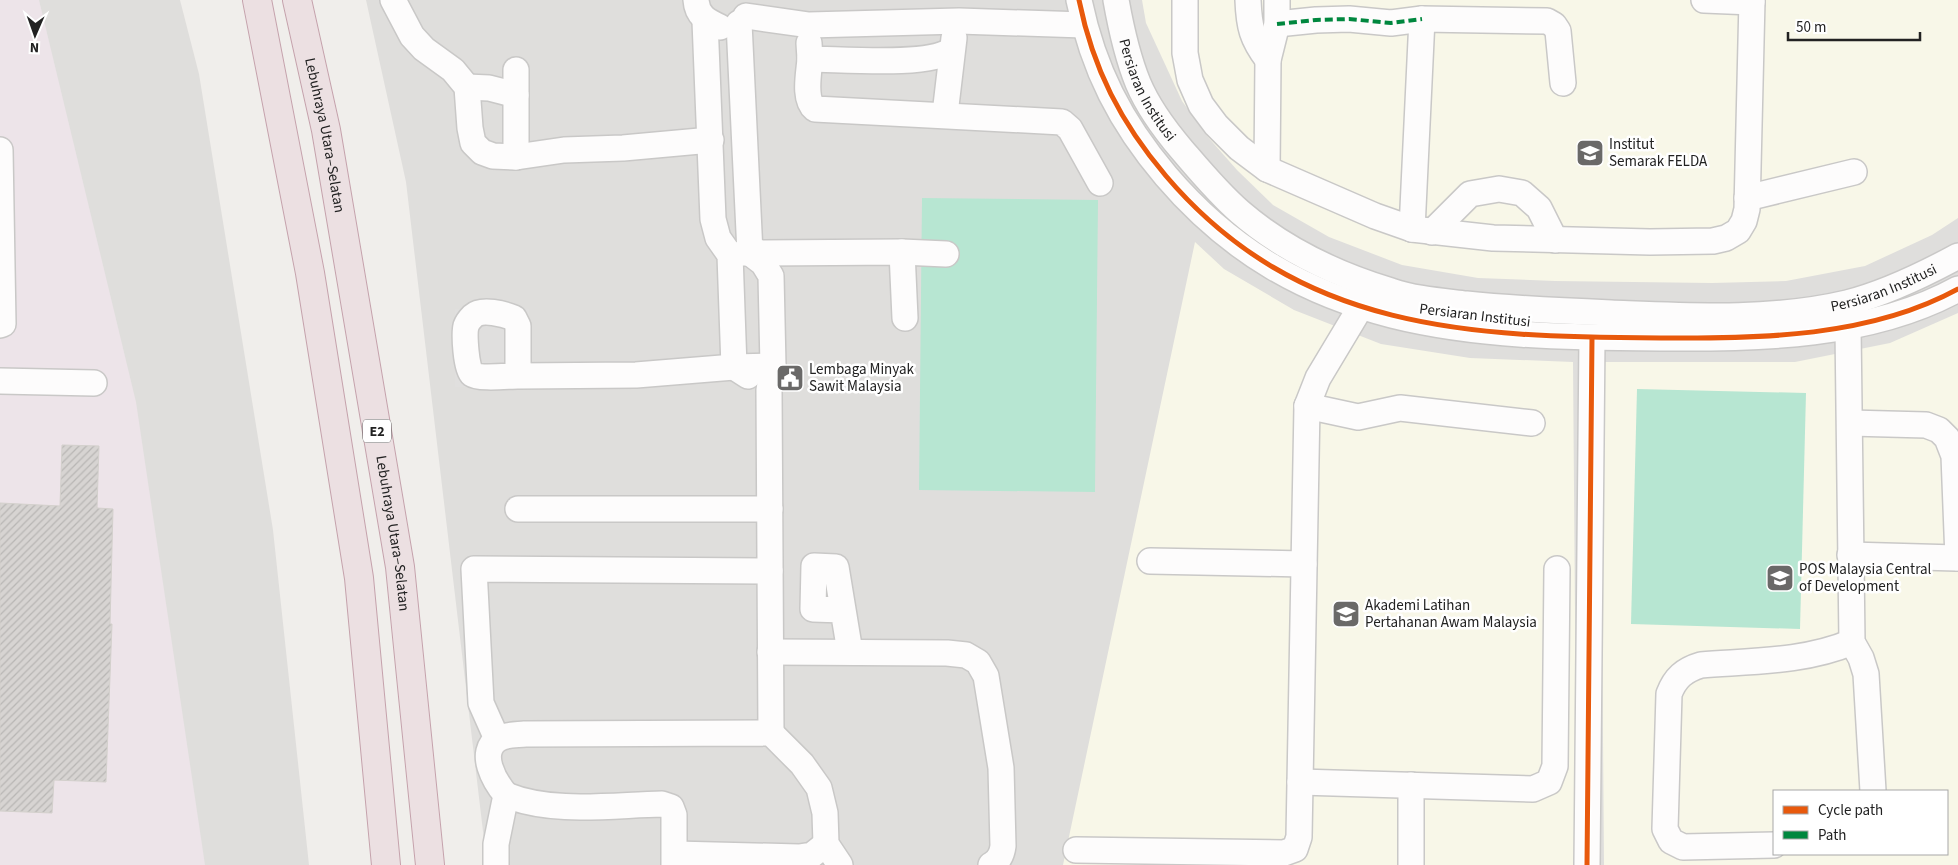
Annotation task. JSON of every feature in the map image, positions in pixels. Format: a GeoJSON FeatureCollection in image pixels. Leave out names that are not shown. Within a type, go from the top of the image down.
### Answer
{"type":"FeatureCollection","features":[{"type":"Feature","properties":{"kind":"highway"},"geometry":{"type":"LineString","coordinates":[[257,0],[310,273],[359,578],[386,865]]}},
{"type":"Feature","properties":{"kind":"highway","name":"Lebuhraya Utara–Selatan"},"geometry":{"type":"LineString","coordinates":[[297,0],[326,130],[400,567],[430,865]]}},
{"type":"Feature","properties":{"kind":"street"},"geometry":{"type":"LineString","coordinates":[[393,0],[412,36],[424,49],[457,74],[467,87],[473,143],[482,152],[493,156],[516,157],[564,150],[623,148],[711,140]]}},
{"type":"Feature","properties":{"kind":"street","name":"Persiaran Institusi"},"geometry":{"type":"LineString","coordinates":[[1079,0],[1084,25],[1094,57],[1117,108],[1144,150],[1180,192],[1221,232],[1267,266],[1323,294],[1360,308],[1439,326],[1508,333],[1592,338],[1693,338],[1848,328],[1891,317],[1935,301],[1958,289]]}},
{"type":"Feature","properties":{"kind":"street","name":"Persiaran Institusi"},"geometry":{"type":"LineString","coordinates":[[1116,0],[1123,35],[1139,84],[1164,128],[1198,169],[1240,212],[1289,247],[1337,270],[1393,292],[1443,301],[1522,310],[1690,316],[1785,312],[1847,303],[1919,277],[1958,256]]}},
{"type":"Feature","properties":{"kind":"street"},"geometry":{"type":"LineString","coordinates":[[1185,0],[1185,53],[1190,80],[1201,105],[1216,125],[1239,148],[1268,168],[1375,216],[1422,230],[1493,238],[1650,242],[1713,241],[1726,238],[1738,231],[1744,222],[1748,198],[1752,1],[1704,0]]}},
{"type":"Feature","properties":{"kind":"street"},"geometry":{"type":"LineString","coordinates":[[1248,0],[1251,32],[1255,44],[1268,60]]}},
{"type":"Feature","properties":{"kind":"street"},"geometry":{"type":"LineString","coordinates":[[701,10],[722,28],[746,13],[809,25],[955,34],[1022,33],[1032,30],[1041,23]]}},
{"type":"Feature","properties":{"kind":"street"},"geometry":{"type":"LineString","coordinates":[[701,10],[711,140],[714,219],[718,238],[740,254],[763,263],[771,276],[771,733],[802,764],[819,788],[824,813],[826,844],[840,865]]}},
{"type":"Feature","properties":{"kind":"street"},"geometry":{"type":"LineString","coordinates":[[810,59],[921,60],[945,55],[955,34],[1005,11],[1041,23],[1084,25]]}},
{"type":"Feature","properties":{"kind":"street"},"geometry":{"type":"LineString","coordinates":[[1268,168],[1268,60],[1277,12],[1316,20],[1391,23],[1422,19],[1547,21],[1558,31],[1563,83]]}},
{"type":"Feature","properties":{"kind":"street"},"geometry":{"type":"LineString","coordinates":[[734,367],[740,254],[746,13]]}},
{"type":"Feature","properties":{"kind":"street"},"geometry":{"type":"LineString","coordinates":[[1422,19],[1422,230]]}},
{"type":"Feature","properties":{"kind":"street"},"geometry":{"type":"LineString","coordinates":[[809,25],[808,94],[811,105],[815,109],[944,114],[1062,122],[1070,130],[1100,183]]}},
{"type":"Feature","properties":{"kind":"street"},"geometry":{"type":"LineString","coordinates":[[944,114],[955,34]]}},
{"type":"Feature","properties":{"kind":"street"},"geometry":{"type":"LineString","coordinates":[[467,87],[489,88],[516,82],[516,157]]}},
{"type":"Feature","properties":{"kind":"street"},"geometry":{"type":"LineString","coordinates":[[0,150],[3,324],[0,325]]}},
{"type":"Feature","properties":{"kind":"street"},"geometry":{"type":"LineString","coordinates":[[1748,198],[1854,172]]}},
{"type":"Feature","properties":{"kind":"street"},"geometry":{"type":"LineString","coordinates":[[1422,230],[1470,194],[1499,189],[1522,193],[1539,208],[1555,240]]}},
{"type":"Feature","properties":{"kind":"street"},"geometry":{"type":"LineString","coordinates":[[740,254],[902,252],[946,254]]}},
{"type":"Feature","properties":{"kind":"street"},"geometry":{"type":"LineString","coordinates":[[902,252],[905,318]]}},
{"type":"Feature","properties":{"kind":"street"},"geometry":{"type":"LineString","coordinates":[[1076,850],[1284,853],[1295,849],[1299,837],[1307,406],[1318,378],[1360,308]]}},
{"type":"Feature","properties":{"kind":"street"},"geometry":{"type":"LineString","coordinates":[[1848,328],[1852,642],[1861,658],[1866,674],[1873,790]]}},
{"type":"Feature","properties":{"kind":"street"},"geometry":{"type":"LineString","coordinates":[[1587,865],[1592,338]]}},
{"type":"Feature","properties":{"kind":"street"},"geometry":{"type":"LineString","coordinates":[[518,376],[636,375],[734,367],[771,378]]}},
{"type":"Feature","properties":{"kind":"street"},"geometry":{"type":"LineString","coordinates":[[0,381],[94,383]]}},
{"type":"Feature","properties":{"kind":"street"},"geometry":{"type":"LineString","coordinates":[[1307,406],[1358,417],[1400,408],[1532,423]]}},
{"type":"Feature","properties":{"kind":"street"},"geometry":{"type":"LineString","coordinates":[[1850,423],[1926,425],[1939,430],[1947,438],[1954,456],[1957,558],[1850,555]]}},
{"type":"Feature","properties":{"kind":"street"},"geometry":{"type":"LineString","coordinates":[[518,509],[770,509]]}},
{"type":"Feature","properties":{"kind":"street"},"geometry":{"type":"LineString","coordinates":[[1150,561],[1304,564]]}},
{"type":"Feature","properties":{"kind":"street"},"geometry":{"type":"LineString","coordinates":[[497,739],[481,703],[474,569],[770,572]]}},
{"type":"Feature","properties":{"kind":"street"},"geometry":{"type":"LineString","coordinates":[[1300,782],[1533,789],[1549,782],[1555,766],[1557,569]]}},
{"type":"Feature","properties":{"kind":"street"},"geometry":{"type":"LineString","coordinates":[[843,610],[850,652]]}},
{"type":"Feature","properties":{"kind":"street"},"geometry":{"type":"LineString","coordinates":[[1773,845],[1683,847],[1671,841],[1665,829],[1669,694],[1673,684],[1688,669],[1701,665],[1813,655],[1833,650],[1852,642]]}},
{"type":"Feature","properties":{"kind":"street"},"geometry":{"type":"LineString","coordinates":[[770,652],[947,652],[966,655],[978,662],[986,676],[1001,768],[1004,846],[997,862],[991,865]]}},
{"type":"Feature","properties":{"kind":"street"},"geometry":{"type":"LineString","coordinates":[[771,733],[509,735],[497,739],[490,750],[489,762],[496,783],[506,795],[523,802],[556,806],[662,804],[670,807],[674,815],[674,859],[799,857],[812,855],[826,844]]}},
{"type":"Feature","properties":{"kind":"street"},"geometry":{"type":"LineString","coordinates":[[1411,785],[1411,865]]}},
{"type":"Feature","properties":{"kind":"street"},"geometry":{"type":"LineString","coordinates":[[496,865],[496,844],[506,795]]}},
{"type":"Feature","properties":{"kind":"shaded area"},"geometry":{"type":"Polygon","coordinates":[[[0,0],[180,0],[199,74],[273,530],[309,865],[0,865],[0,0]]]}},
{"type":"Feature","properties":{"kind":"shaded area"},"geometry":{"type":"Polygon","coordinates":[[[0,0],[39,0],[136,402],[205,865],[0,865],[0,0]]]}},
{"type":"Feature","properties":{"kind":"shaded area"},"geometry":{"type":"Polygon","coordinates":[[[366,0],[1958,0],[1958,865],[487,865],[406,182],[366,0]]]}},
{"type":"Feature","properties":{"kind":"shaded area","name":"Institut Semarak FELDA"},"geometry":{"type":"Polygon","coordinates":[[[1142,0],[1958,0],[1958,218],[1932,235],[1865,266],[1786,281],[1712,283],[1478,278],[1402,265],[1329,237],[1273,205],[1237,170],[1207,136],[1182,101],[1146,23],[1142,0]]]}},
{"type":"Feature","properties":{"kind":"shaded area","name":"Akademi Latihan Pertahanan Awam Malaysia"},"geometry":{"type":"Polygon","coordinates":[[[1195,242],[1224,269],[1294,310],[1381,344],[1470,358],[1573,362],[1577,865],[1063,865],[1195,242]]]}},
{"type":"Feature","properties":{"kind":"shaded area"},"geometry":{"type":"Polygon","coordinates":[[[455,309],[529,309],[529,387],[455,387],[455,309]]]}},
{"type":"Feature","properties":{"kind":"shaded area","name":"POS Malaysia Central of Development"},"geometry":{"type":"Polygon","coordinates":[[[1958,313],[1958,865],[1604,865],[1600,362],[1795,362],[1890,343],[1958,313]]]}},
{"type":"Feature","properties":{"kind":"green space"},"geometry":{"type":"Polygon","coordinates":[[[922,198],[1098,200],[1095,492],[919,490],[922,198]]]}},
{"type":"Feature","properties":{"kind":"green space"},"geometry":{"type":"Polygon","coordinates":[[[1637,389],[1806,393],[1800,629],[1631,624],[1637,389]]]}},
{"type":"Feature","properties":{"kind":"building"},"geometry":{"type":"Polygon","coordinates":[[[62,445],[99,446],[97,508],[113,509],[110,624],[112,624],[106,782],[54,780],[52,813],[0,811],[0,503],[60,506],[62,445]]]}},
{"type":"Feature","properties":{"kind":"marked path"},"geometry":{"type":"LineString","coordinates":[[1277,24],[1349,19],[1391,23],[1422,19]]}},
{"type":"Feature","properties":{"kind":"cycle path"},"geometry":{"type":"LineString","coordinates":[[1079,0],[1092,49],[1111,94],[1135,136],[1166,176],[1218,228],[1273,267],[1331,296],[1392,315],[1456,327],[1522,334],[1591,337],[1737,338],[1814,332],[1852,326],[1889,317],[1924,305],[1958,289]]}},
{"type":"Feature","properties":{"kind":"cycle path"},"geometry":{"type":"LineString","coordinates":[[1587,865],[1592,338]]}},
{"type":"Feature","properties":{"kind":"place","name":"Institut Semarak FELDA"},"geometry":{"type":"Point","coordinates":[1590,153]}},
{"type":"Feature","properties":{"kind":"place","name":"Lembaga Minyak Sawit Malaysia"},"geometry":{"type":"Point","coordinates":[790,378]}},
{"type":"Feature","properties":{"kind":"place","name":"POS Malaysia Central of Development"},"geometry":{"type":"Point","coordinates":[1780,578]}},
{"type":"Feature","properties":{"kind":"place","name":"Akademi Latihan Pertahanan Awam Malaysia"},"geometry":{"type":"Point","coordinates":[1346,614]}}]}
